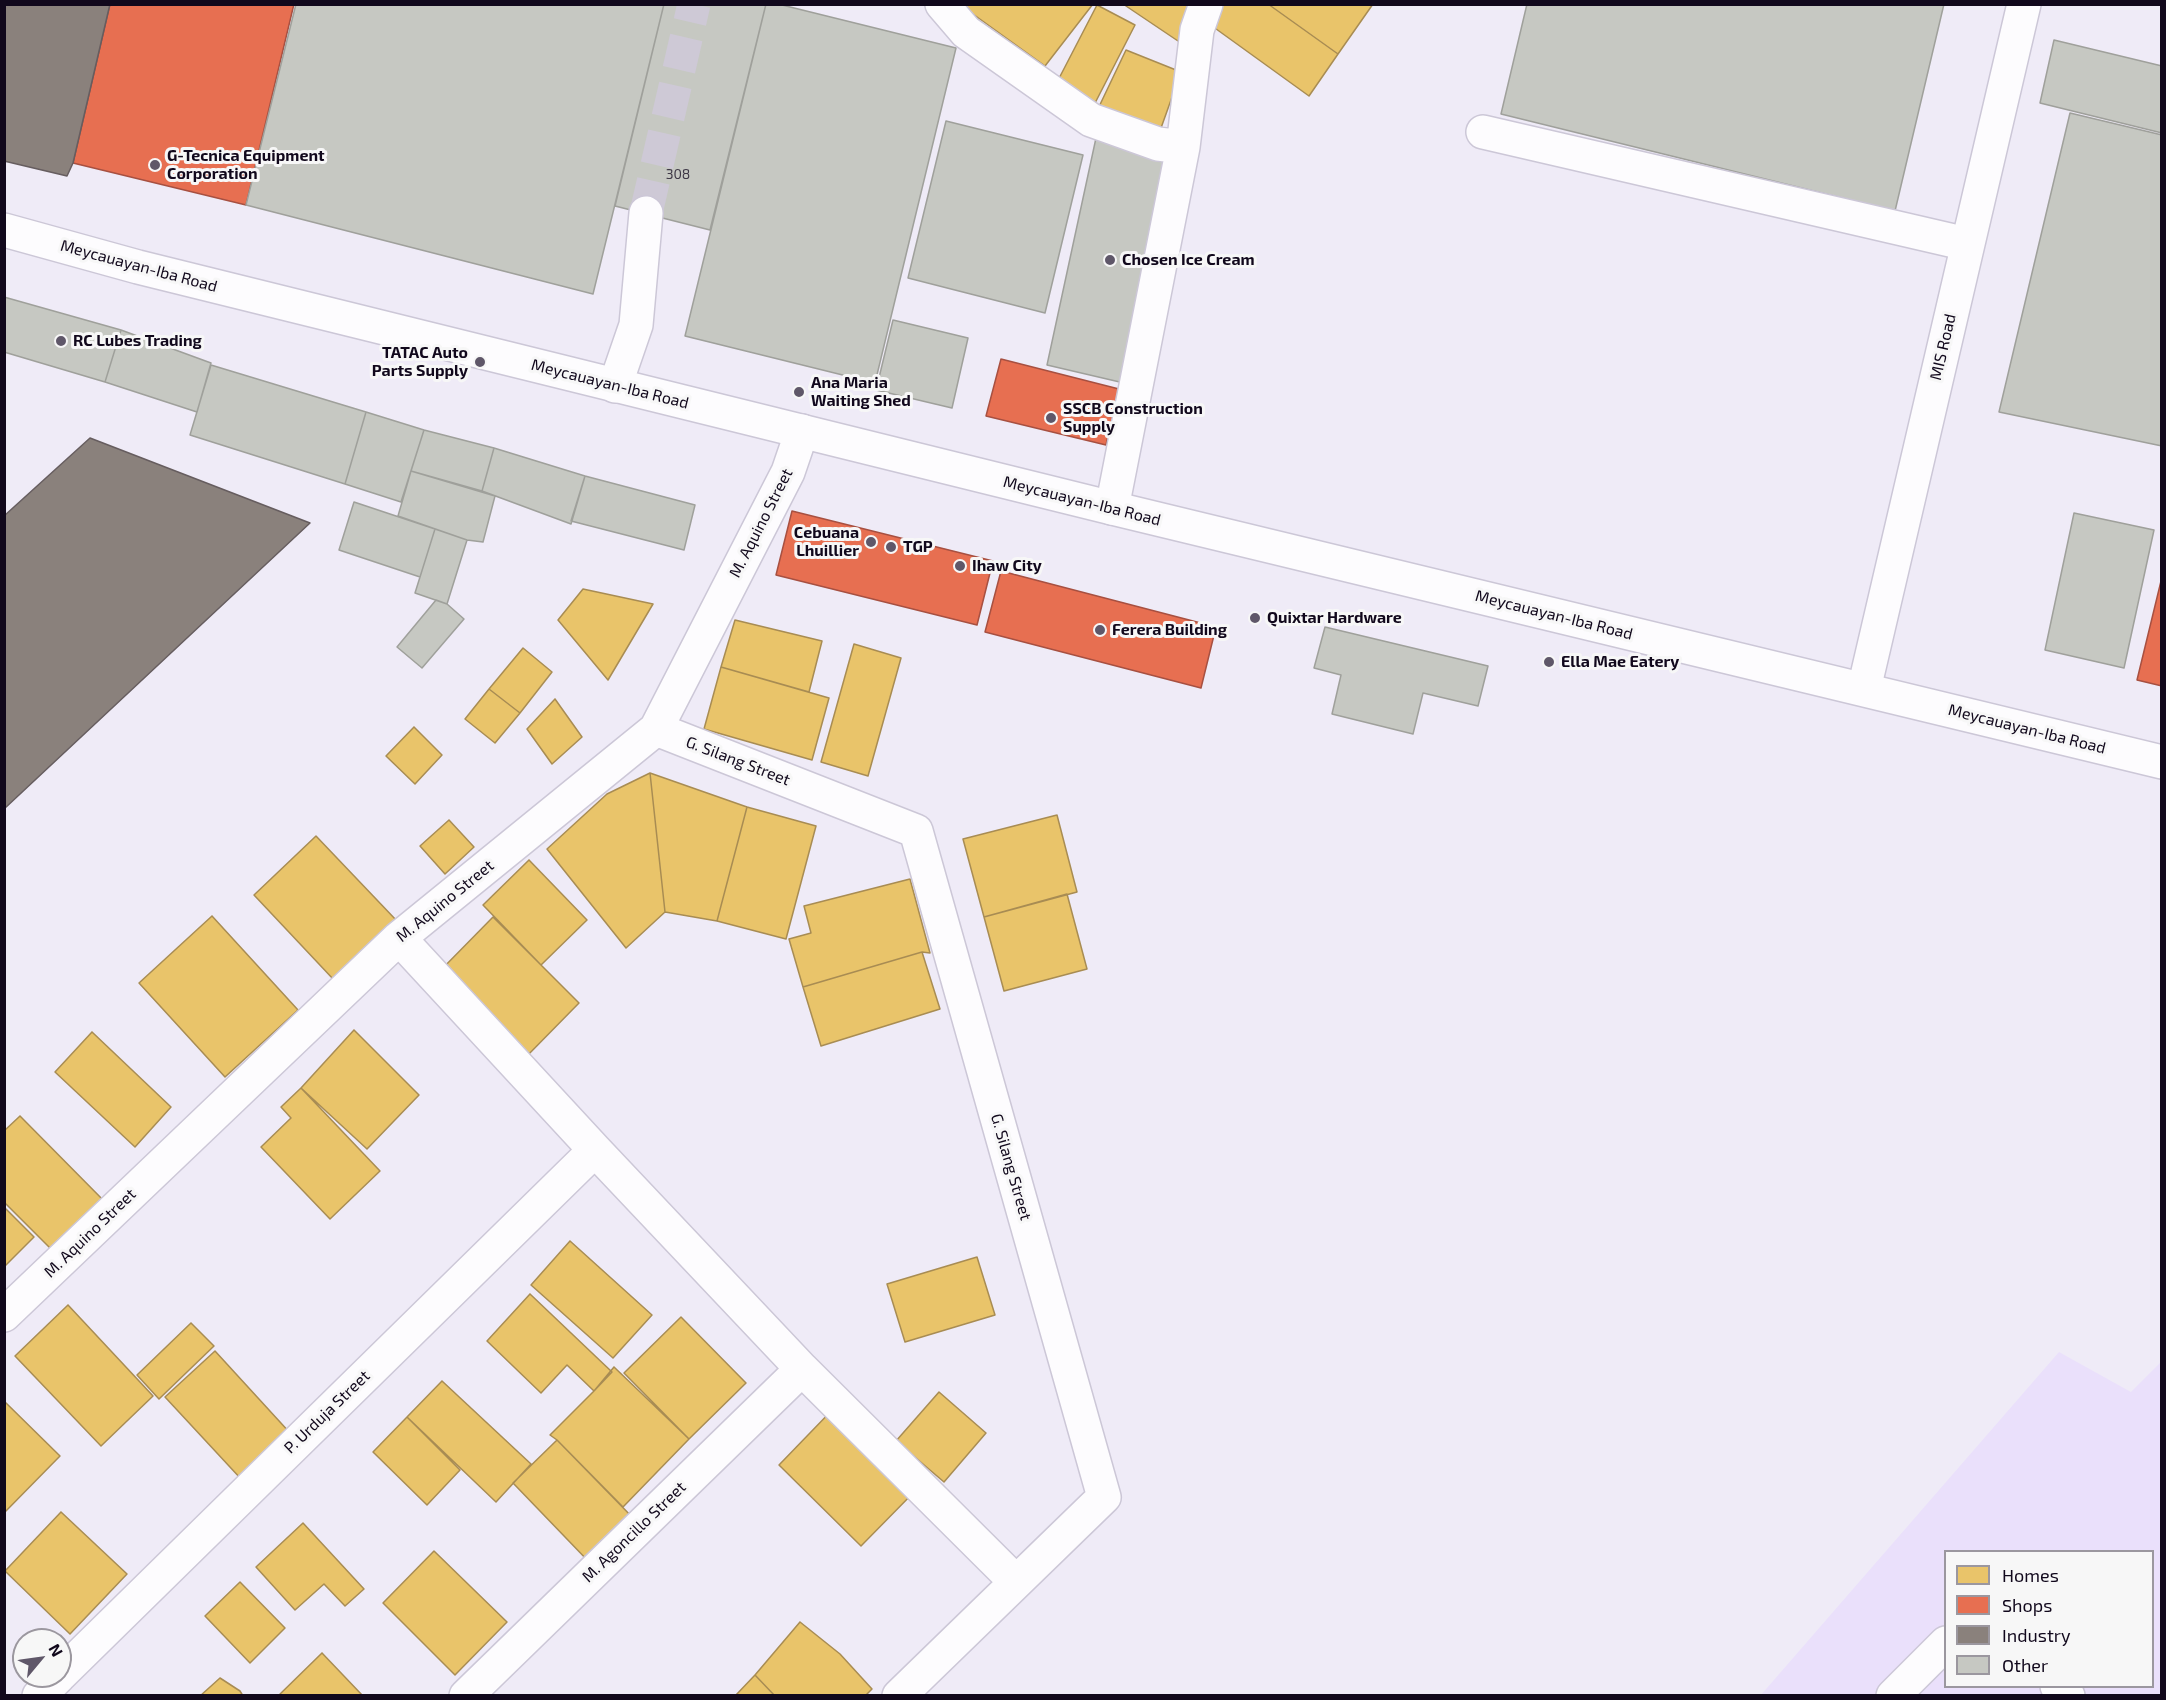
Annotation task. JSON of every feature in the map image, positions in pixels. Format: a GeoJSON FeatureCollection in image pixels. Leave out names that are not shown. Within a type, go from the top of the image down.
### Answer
{"type":"FeatureCollection","features":[{"type":"Feature","properties":{"kind":"street"},"geometry":{"type":"LineString","coordinates":[[942,4],[966,32],[1091,120],[1158,144],[1184,147]]}},
{"type":"Feature","properties":{"kind":"street"},"geometry":{"type":"LineString","coordinates":[[1112,508],[1184,147],[1197,30],[1206,4]]}},
{"type":"Feature","properties":{"kind":"street","name":"MIS Road"},"geometry":{"type":"LineString","coordinates":[[1864,689],[2024,4]]}},
{"type":"Feature","properties":{"kind":"street"},"geometry":{"type":"LineString","coordinates":[[1483,132],[1967,244]]}},
{"type":"Feature","properties":{"kind":"street"},"geometry":{"type":"LineString","coordinates":[[615,386],[636,325],[646,213]]}},
{"type":"Feature","properties":{"kind":"street","name":"Meycauayan-Iba Road"},"geometry":{"type":"LineString","coordinates":[[4,230],[138,267],[615,386],[2162,762]]}},
{"type":"Feature","properties":{"kind":"street","name":"M. Aquino Street"},"geometry":{"type":"LineString","coordinates":[[4,1315],[399,938],[656,729],[788,472],[802,431]]}},
{"type":"Feature","properties":{"kind":"street","name":"G. Silang Street"},"geometry":{"type":"LineString","coordinates":[[656,729],[915,831],[1104,1497],[899,1695]]}},
{"type":"Feature","properties":{"kind":"street"},"geometry":{"type":"LineString","coordinates":[[399,938],[802,1369],[1016,1582]]}},
{"type":"Feature","properties":{"kind":"street","name":"P. Urduja Street"},"geometry":{"type":"LineString","coordinates":[[72,1662],[595,1150]]}},
{"type":"Feature","properties":{"kind":"street","name":"M. Agoncillo Street"},"geometry":{"type":"LineString","coordinates":[[466,1695],[802,1369]]}},
{"type":"Feature","properties":{"kind":"street"},"geometry":{"type":"LineString","coordinates":[[1893,1695],[1944,1645]]}},
{"type":"Feature","properties":{"kind":"shaded area"},"geometry":{"type":"Polygon","coordinates":[[[2059,1352],[2131,1392],[2161,1362],[2161,1695],[1760,1696],[2059,1352]]]}},
{"type":"Feature","properties":{"kind":"building: Homes"},"geometry":{"type":"Polygon","coordinates":[[[959,4],[1093,4],[1045,66],[959,4]]]}},
{"type":"Feature","properties":{"kind":"building: Homes"},"geometry":{"type":"Polygon","coordinates":[[[1123,4],[1190,4],[1199,11],[1178,41],[1123,4]]]}},
{"type":"Feature","properties":{"kind":"building: Homes"},"geometry":{"type":"Polygon","coordinates":[[[1220,4],[1268,4],[1338,54],[1309,96],[1212,26],[1220,4]]]}},
{"type":"Feature","properties":{"kind":"building: Homes"},"geometry":{"type":"Polygon","coordinates":[[[1268,4],[1373,4],[1338,54],[1268,4]]]}},
{"type":"Feature","properties":{"kind":"building: Homes"},"geometry":{"type":"Polygon","coordinates":[[[1097,5],[1135,25],[1092,109],[1054,88],[1097,5]]]}},
{"type":"Feature","properties":{"kind":"building: Homes"},"geometry":{"type":"Polygon","coordinates":[[[1126,50],[1181,72],[1156,142],[1096,113],[1126,50]]]}},
{"type":"Feature","properties":{"kind":"building: Homes"},"geometry":{"type":"Polygon","coordinates":[[[583,589],[653,604],[608,680],[558,620],[583,589]]]}},
{"type":"Feature","properties":{"kind":"building: Homes"},"geometry":{"type":"Polygon","coordinates":[[[735,620],[822,641],[809,692],[721,667],[735,620]]]}},
{"type":"Feature","properties":{"kind":"building: Homes"},"geometry":{"type":"Polygon","coordinates":[[[854,644],[901,658],[868,776],[821,762],[854,644]]]}},
{"type":"Feature","properties":{"kind":"building: Homes"},"geometry":{"type":"Polygon","coordinates":[[[523,648],[552,672],[520,713],[489,689],[523,648]]]}},
{"type":"Feature","properties":{"kind":"building: Homes"},"geometry":{"type":"Polygon","coordinates":[[[721,667],[829,698],[812,760],[704,729],[721,667]]]}},
{"type":"Feature","properties":{"kind":"building: Homes"},"geometry":{"type":"Polygon","coordinates":[[[489,689],[520,713],[495,743],[465,719],[489,689]]]}},
{"type":"Feature","properties":{"kind":"building: Homes"},"geometry":{"type":"Polygon","coordinates":[[[555,699],[582,737],[552,764],[527,729],[555,699]]]}},
{"type":"Feature","properties":{"kind":"building: Homes"},"geometry":{"type":"Polygon","coordinates":[[[414,727],[442,755],[415,784],[386,756],[414,727]]]}},
{"type":"Feature","properties":{"kind":"building: Homes"},"geometry":{"type":"Polygon","coordinates":[[[650,773],[665,912],[626,948],[547,849],[607,794],[650,773]]]}},
{"type":"Feature","properties":{"kind":"building: Homes"},"geometry":{"type":"Polygon","coordinates":[[[650,773],[747,807],[717,921],[665,912],[650,773]]]}},
{"type":"Feature","properties":{"kind":"building: Homes"},"geometry":{"type":"Polygon","coordinates":[[[747,807],[816,826],[786,939],[717,921],[747,807]]]}},
{"type":"Feature","properties":{"kind":"building: Homes"},"geometry":{"type":"Polygon","coordinates":[[[1057,815],[1077,892],[984,917],[963,839],[1057,815]]]}},
{"type":"Feature","properties":{"kind":"building: Homes"},"geometry":{"type":"Polygon","coordinates":[[[449,820],[474,847],[445,874],[420,846],[449,820]]]}},
{"type":"Feature","properties":{"kind":"building: Homes"},"geometry":{"type":"Polygon","coordinates":[[[316,836],[397,921],[334,980],[254,895],[316,836]]]}},
{"type":"Feature","properties":{"kind":"building: Homes"},"geometry":{"type":"Polygon","coordinates":[[[529,860],[587,920],[541,965],[483,905],[529,860]]]}},
{"type":"Feature","properties":{"kind":"building: Homes"},"geometry":{"type":"Polygon","coordinates":[[[910,879],[930,953],[922,952],[803,987],[789,939],[811,933],[804,906],[910,879]]]}},
{"type":"Feature","properties":{"kind":"building: Homes"},"geometry":{"type":"Polygon","coordinates":[[[1067,894],[1087,969],[1004,991],[984,917],[1067,894]]]}},
{"type":"Feature","properties":{"kind":"building: Homes"},"geometry":{"type":"Polygon","coordinates":[[[212,916],[298,1010],[225,1077],[139,983],[212,916]]]}},
{"type":"Feature","properties":{"kind":"building: Homes"},"geometry":{"type":"Polygon","coordinates":[[[493,917],[579,1003],[524,1059],[438,973],[493,917]]]}},
{"type":"Feature","properties":{"kind":"building: Homes"},"geometry":{"type":"Polygon","coordinates":[[[922,952],[940,1009],[821,1046],[803,987],[922,952]]]}},
{"type":"Feature","properties":{"kind":"building: Homes"},"geometry":{"type":"Polygon","coordinates":[[[354,1030],[419,1095],[367,1149],[301,1088],[354,1030]]]}},
{"type":"Feature","properties":{"kind":"building: Homes"},"geometry":{"type":"Polygon","coordinates":[[[92,1032],[171,1107],[135,1147],[55,1072],[92,1032]]]}},
{"type":"Feature","properties":{"kind":"building: Homes"},"geometry":{"type":"Polygon","coordinates":[[[301,1088],[380,1171],[330,1219],[261,1147],[291,1118],[281,1107],[301,1088]]]}},
{"type":"Feature","properties":{"kind":"building: Homes"},"geometry":{"type":"Polygon","coordinates":[[[20,1116],[110,1207],[59,1257],[4,1202],[4,1131],[20,1116]]]}},
{"type":"Feature","properties":{"kind":"building: Homes"},"geometry":{"type":"Polygon","coordinates":[[[4,1207],[34,1237],[4,1267],[4,1207]]]}},
{"type":"Feature","properties":{"kind":"building: Homes"},"geometry":{"type":"Polygon","coordinates":[[[570,1241],[652,1315],[613,1358],[531,1285],[570,1241]]]}},
{"type":"Feature","properties":{"kind":"building: Homes"},"geometry":{"type":"Polygon","coordinates":[[[977,1257],[995,1315],[905,1342],[887,1284],[977,1257]]]}},
{"type":"Feature","properties":{"kind":"building: Homes"},"geometry":{"type":"Polygon","coordinates":[[[530,1294],[612,1372],[594,1391],[567,1365],[541,1393],[487,1341],[530,1294]]]}},
{"type":"Feature","properties":{"kind":"building: Homes"},"geometry":{"type":"Polygon","coordinates":[[[68,1305],[153,1396],[101,1446],[15,1356],[68,1305]]]}},
{"type":"Feature","properties":{"kind":"building: Homes"},"geometry":{"type":"Polygon","coordinates":[[[681,1317],[746,1383],[689,1439],[624,1373],[681,1317]]]}},
{"type":"Feature","properties":{"kind":"building: Homes"},"geometry":{"type":"Polygon","coordinates":[[[191,1323],[214,1346],[159,1399],[137,1375],[191,1323]]]}},
{"type":"Feature","properties":{"kind":"building: Homes"},"geometry":{"type":"Polygon","coordinates":[[[215,1351],[291,1434],[242,1480],[165,1397],[215,1351]]]}},
{"type":"Feature","properties":{"kind":"building: Homes"},"geometry":{"type":"Polygon","coordinates":[[[614,1367],[689,1439],[623,1507],[550,1435],[594,1391],[614,1367]]]}},
{"type":"Feature","properties":{"kind":"building: Homes"},"geometry":{"type":"Polygon","coordinates":[[[442,1381],[531,1464],[496,1502],[407,1417],[442,1381]]]}},
{"type":"Feature","properties":{"kind":"building: Homes"},"geometry":{"type":"Polygon","coordinates":[[[939,1392],[986,1433],[944,1482],[896,1441],[939,1392]]]}},
{"type":"Feature","properties":{"kind":"building: Homes"},"geometry":{"type":"Polygon","coordinates":[[[4,1401],[60,1456],[4,1513],[4,1401]]]}},
{"type":"Feature","properties":{"kind":"building: Homes"},"geometry":{"type":"Polygon","coordinates":[[[837,1405],[919,1487],[861,1546],[779,1465],[837,1405]]]}},
{"type":"Feature","properties":{"kind":"building: Homes"},"geometry":{"type":"Polygon","coordinates":[[[407,1417],[460,1470],[427,1505],[373,1452],[407,1417]]]}},
{"type":"Feature","properties":{"kind":"building: Homes"},"geometry":{"type":"Polygon","coordinates":[[[557,1440],[636,1521],[591,1564],[513,1483],[557,1440]]]}},
{"type":"Feature","properties":{"kind":"building: Homes"},"geometry":{"type":"Polygon","coordinates":[[[61,1512],[127,1574],[72,1632],[72,1628],[64,1628],[5,1571],[61,1512]]]}},
{"type":"Feature","properties":{"kind":"building: Homes"},"geometry":{"type":"Polygon","coordinates":[[[303,1523],[364,1589],[345,1606],[324,1584],[295,1610],[256,1567],[303,1523]]]}},
{"type":"Feature","properties":{"kind":"building: Homes"},"geometry":{"type":"Polygon","coordinates":[[[434,1551],[507,1622],[455,1675],[383,1603],[434,1551]]]}},
{"type":"Feature","properties":{"kind":"building: Homes"},"geometry":{"type":"Polygon","coordinates":[[[240,1582],[285,1628],[250,1663],[205,1616],[240,1582]]]}},
{"type":"Feature","properties":{"kind":"building: Homes"},"geometry":{"type":"Polygon","coordinates":[[[800,1622],[840,1654],[872,1689],[865,1696],[775,1696],[755,1675],[800,1622]]]}},
{"type":"Feature","properties":{"kind":"building: Homes"},"geometry":{"type":"Polygon","coordinates":[[[322,1653],[363,1696],[278,1696],[322,1653]]]}},
{"type":"Feature","properties":{"kind":"building: Homes"},"geometry":{"type":"Polygon","coordinates":[[[755,1675],[775,1696],[735,1696],[755,1675]]]}},
{"type":"Feature","properties":{"kind":"building: Homes"},"geometry":{"type":"Polygon","coordinates":[[[220,1678],[240,1691],[243,1696],[200,1696],[220,1678]]]}},
{"type":"Feature","properties":{"kind":"building: Shops"},"geometry":{"type":"Polygon","coordinates":[[[110,4],[294,4],[246,205],[73,163],[110,4]]]}},
{"type":"Feature","properties":{"kind":"building: Shops"},"geometry":{"type":"Polygon","coordinates":[[[1001,359],[1119,389],[1106,445],[986,416],[1001,359]]]}},
{"type":"Feature","properties":{"kind":"building: Shops"},"geometry":{"type":"Polygon","coordinates":[[[792,511],[993,561],[977,625],[776,575],[792,511]]]}},
{"type":"Feature","properties":{"kind":"building: Shops","name":"Ferera Building"},"geometry":{"type":"Polygon","coordinates":[[[1001,571],[1216,627],[1201,688],[985,632],[1001,571]]]}},
{"type":"Feature","properties":{"kind":"building: Shops"},"geometry":{"type":"Polygon","coordinates":[[[2162,577],[2162,686],[2137,680],[2162,577]]]}},
{"type":"Feature","properties":{"kind":"building: Industry"},"geometry":{"type":"Polygon","coordinates":[[[4,4],[110,4],[73,163],[67,176],[4,161],[4,4]]]}},
{"type":"Feature","properties":{"kind":"building: Industry"},"geometry":{"type":"Polygon","coordinates":[[[90,438],[310,523],[4,809],[4,516],[90,438]]]}},
{"type":"Feature","properties":{"kind":"building: Other"},"geometry":{"type":"Polygon","coordinates":[[[296,4],[664,4],[593,294],[246,205],[296,4]]]}},
{"type":"Feature","properties":{"kind":"building: Other"},"geometry":{"type":"Polygon","coordinates":[[[664,4],[766,4],[710,230],[615,206],[664,4]]]}},
{"type":"Feature","properties":{"kind":"building: Other"},"geometry":{"type":"Polygon","coordinates":[[[766,4],[778,4],[956,48],[875,383],[685,336],[766,4]]]}},
{"type":"Feature","properties":{"kind":"building: Other"},"geometry":{"type":"Polygon","coordinates":[[[1527,4],[1944,4],[1895,211],[1501,114],[1527,4]]]}},
{"type":"Feature","properties":{"kind":"building: Other"},"geometry":{"type":"Polygon","coordinates":[[[2054,40],[2162,66],[2162,133],[2040,103],[2054,40]]]}},
{"type":"Feature","properties":{"kind":"building: Other"},"geometry":{"type":"Polygon","coordinates":[[[2070,113],[2162,135],[2162,446],[1999,412],[2070,113]]]}},
{"type":"Feature","properties":{"kind":"building: Other"},"geometry":{"type":"Polygon","coordinates":[[[946,121],[1083,155],[1045,313],[908,278],[946,121]]]}},
{"type":"Feature","properties":{"kind":"building: Other","name":"Chosen Ice Cream"},"geometry":{"type":"Polygon","coordinates":[[[1096,138],[1174,155],[1124,383],[1047,365],[1096,138]]]}},
{"type":"Feature","properties":{"kind":"building: Other","name":"RC Lubes Trading"},"geometry":{"type":"Polygon","coordinates":[[[4,297],[121,330],[105,382],[4,352],[4,297]]]}},
{"type":"Feature","properties":{"kind":"building: Other"},"geometry":{"type":"Polygon","coordinates":[[[893,320],[968,338],[952,408],[876,390],[893,320]]]}},
{"type":"Feature","properties":{"kind":"building: Other"},"geometry":{"type":"Polygon","coordinates":[[[121,330],[211,363],[197,412],[105,382],[121,330]]]}},
{"type":"Feature","properties":{"kind":"building: Other"},"geometry":{"type":"Polygon","coordinates":[[[211,365],[366,412],[345,484],[190,435],[211,365]]]}},
{"type":"Feature","properties":{"kind":"building: Other"},"geometry":{"type":"Polygon","coordinates":[[[366,412],[424,430],[401,502],[345,484],[366,412]]]}},
{"type":"Feature","properties":{"kind":"building: Other"},"geometry":{"type":"Polygon","coordinates":[[[424,430],[494,448],[482,491],[411,471],[424,430]]]}},
{"type":"Feature","properties":{"kind":"building: Other"},"geometry":{"type":"Polygon","coordinates":[[[494,448],[585,476],[571,524],[482,491],[494,448]]]}},
{"type":"Feature","properties":{"kind":"building: Other"},"geometry":{"type":"Polygon","coordinates":[[[411,471],[495,496],[483,542],[467,540],[398,516],[411,471]]]}},
{"type":"Feature","properties":{"kind":"building: Other"},"geometry":{"type":"Polygon","coordinates":[[[585,476],[695,505],[684,550],[571,521],[585,476]]]}},
{"type":"Feature","properties":{"kind":"building: Other"},"geometry":{"type":"Polygon","coordinates":[[[354,502],[435,529],[420,577],[339,550],[354,502]]]}},
{"type":"Feature","properties":{"kind":"building: Other"},"geometry":{"type":"Polygon","coordinates":[[[2074,513],[2154,530],[2124,668],[2045,650],[2074,513]]]}},
{"type":"Feature","properties":{"kind":"building: Other"},"geometry":{"type":"Polygon","coordinates":[[[435,529],[467,540],[447,604],[415,593],[435,529]]]}},
{"type":"Feature","properties":{"kind":"building: Other"},"geometry":{"type":"Polygon","coordinates":[[[436,600],[447,604],[464,619],[422,668],[397,647],[436,600]]]}},
{"type":"Feature","properties":{"kind":"building: Other"},"geometry":{"type":"Polygon","coordinates":[[[1325,627],[1488,666],[1478,706],[1423,693],[1413,734],[1332,714],[1341,675],[1314,668],[1325,627]]]}},
{"type":"Feature","properties":{"kind":"tunnel"},"geometry":{"type":"LineString","coordinates":[[646,213],[694,4]]}},
{"type":"Feature","properties":{"kind":"place","name":"G-Tecnica Equipment Corporation"},"geometry":{"type":"Point","coordinates":[155,165]}},
{"type":"Feature","properties":{"kind":"place","name":"Chosen Ice Cream"},"geometry":{"type":"Point","coordinates":[1110,260]}},
{"type":"Feature","properties":{"kind":"place","name":"RC Lubes Trading"},"geometry":{"type":"Point","coordinates":[61,341]}},
{"type":"Feature","properties":{"kind":"place","name":"TATAC Auto Parts Supply"},"geometry":{"type":"Point","coordinates":[480,362]}},
{"type":"Feature","properties":{"kind":"place","name":"Ana Maria Waiting Shed"},"geometry":{"type":"Point","coordinates":[799,392]}},
{"type":"Feature","properties":{"kind":"place","name":"SSCB Construction Supply"},"geometry":{"type":"Point","coordinates":[1051,418]}},
{"type":"Feature","properties":{"kind":"place","name":"Cebuana Lhuillier"},"geometry":{"type":"Point","coordinates":[871,542]}},
{"type":"Feature","properties":{"kind":"place","name":"TGP"},"geometry":{"type":"Point","coordinates":[891,547]}},
{"type":"Feature","properties":{"kind":"place","name":"Ihaw City"},"geometry":{"type":"Point","coordinates":[960,566]}},
{"type":"Feature","properties":{"kind":"place","name":"Quixtar Hardware"},"geometry":{"type":"Point","coordinates":[1255,618]}},
{"type":"Feature","properties":{"kind":"place","name":"Ferera Building"},"geometry":{"type":"Point","coordinates":[1100,630]}},
{"type":"Feature","properties":{"kind":"place","name":"Ella Mae Eatery"},"geometry":{"type":"Point","coordinates":[1549,662]}}]}
